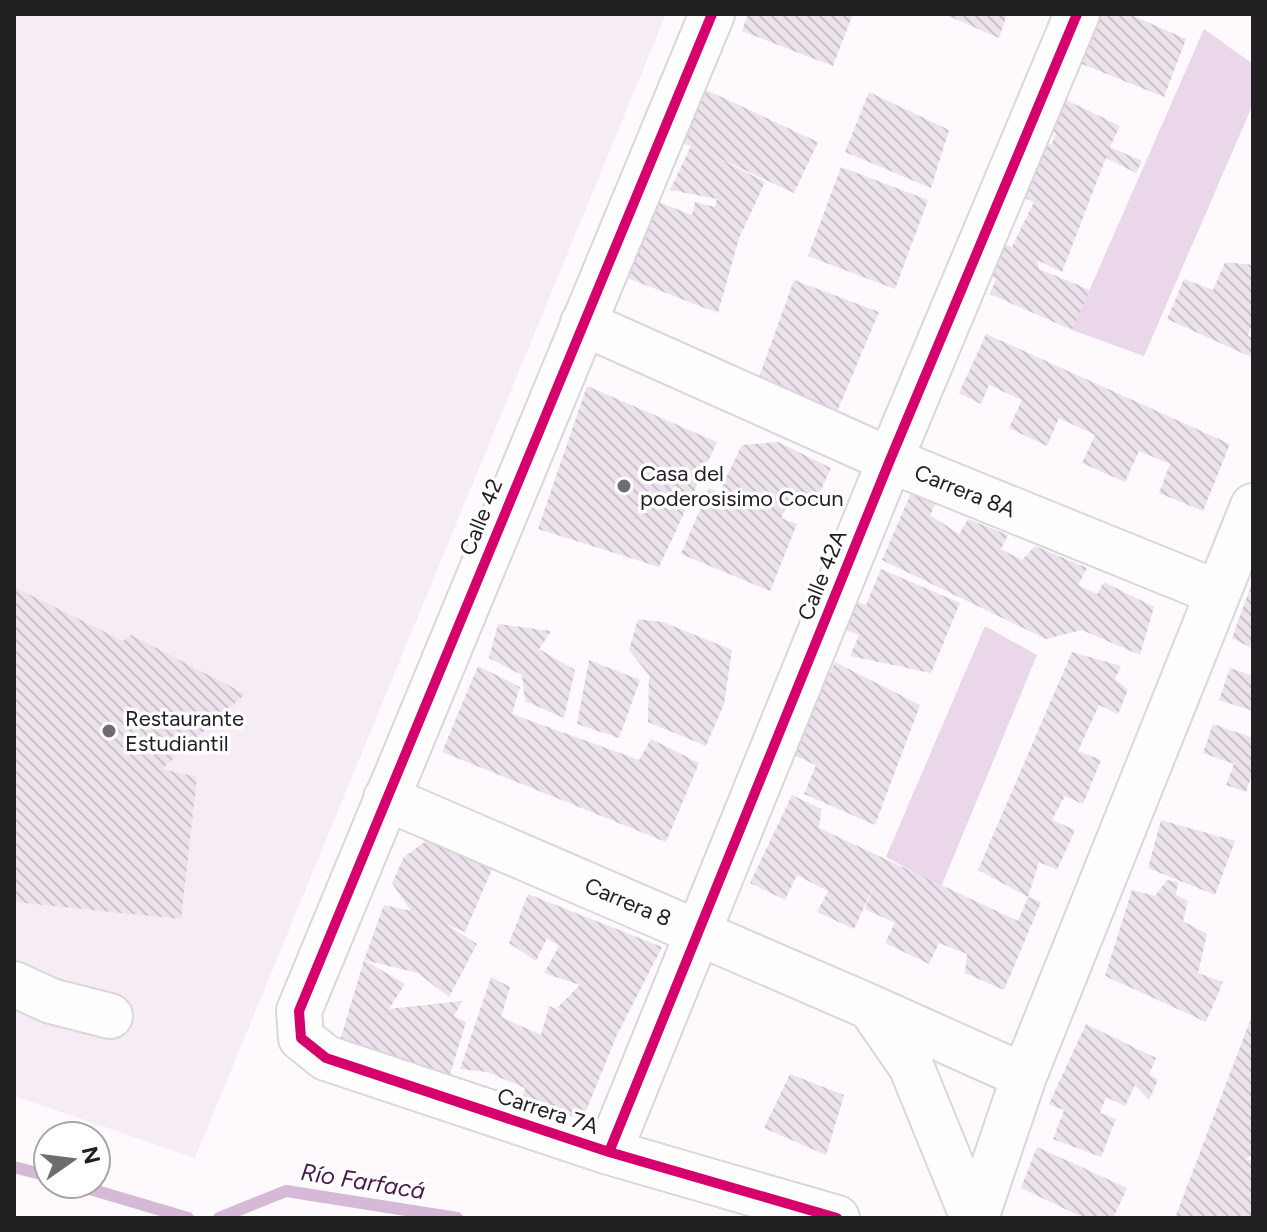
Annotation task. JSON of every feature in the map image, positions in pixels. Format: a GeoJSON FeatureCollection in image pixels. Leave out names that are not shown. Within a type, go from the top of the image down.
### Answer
{"type":"FeatureCollection","features":[{"type":"Feature","properties":{"kind":"street","name":"Calle 42"},"geometry":{"type":"LineString","coordinates":[[301,1038],[299,1011],[712,14]]}},
{"type":"Feature","properties":{"kind":"street","name":"Calle 42A"},"geometry":{"type":"LineString","coordinates":[[609,1152],[890,460],[1077,14]]}},
{"type":"Feature","properties":{"kind":"street","name":"Carrera 8A"},"geometry":{"type":"LineString","coordinates":[[583,323],[890,460],[1218,593]]}},
{"type":"Feature","properties":{"kind":"street"},"geometry":{"type":"LineString","coordinates":[[975,1218],[1024,1076],[1253,506]]}},
{"type":"Feature","properties":{"kind":"street","name":"Carrera 8"},"geometry":{"type":"LineString","coordinates":[[386,798],[1024,1076]]}},
{"type":"Feature","properties":{"kind":"street"},"geometry":{"type":"LineString","coordinates":[[14,984],[51,1001],[110,1016]]}},
{"type":"Feature","properties":{"kind":"street"},"geometry":{"type":"LineString","coordinates":[[870,1007],[911,1066],[975,1218]]}},
{"type":"Feature","properties":{"kind":"street","name":"Carrera 7A"},"geometry":{"type":"LineString","coordinates":[[301,1038],[326,1058],[609,1152],[837,1218]]}},
{"type":"Feature","properties":{"kind":"shaded area"},"geometry":{"type":"Polygon","coordinates":[[[14,14],[666,14],[195,1158],[112,1130],[112,1120],[84,1120],[14,1096],[14,14]]]}},
{"type":"Feature","properties":{"kind":"shaded area"},"geometry":{"type":"Polygon","coordinates":[[[1204,29],[1253,64],[1253,104],[1144,356],[1072,330],[1204,29]]]}},
{"type":"Feature","properties":{"kind":"shaded area"},"geometry":{"type":"Polygon","coordinates":[[[985,626],[1037,655],[941,887],[886,857],[985,626]]]}},
{"type":"Feature","properties":{"kind":"building"},"geometry":{"type":"Polygon","coordinates":[[[748,14],[853,14],[833,66],[742,31],[748,14]]]}},
{"type":"Feature","properties":{"kind":"building"},"geometry":{"type":"Polygon","coordinates":[[[944,14],[1007,14],[999,38],[944,14]]]}},
{"type":"Feature","properties":{"kind":"building"},"geometry":{"type":"Polygon","coordinates":[[[1096,14],[1129,14],[1186,39],[1164,97],[1077,62],[1096,14]]]}},
{"type":"Feature","properties":{"kind":"building"},"geometry":{"type":"Polygon","coordinates":[[[702,88],[818,142],[794,193],[710,154],[765,182],[739,238],[718,313],[622,276],[651,199],[692,215],[695,202],[715,207],[717,199],[670,190],[691,146],[679,142],[702,88]]]}},
{"type":"Feature","properties":{"kind":"building"},"geometry":{"type":"Polygon","coordinates":[[[869,92],[949,130],[931,188],[845,152],[869,92]]]}},
{"type":"Feature","properties":{"kind":"building"},"geometry":{"type":"Polygon","coordinates":[[[1052,93],[1120,126],[1110,147],[1142,161],[1136,173],[1106,158],[1062,272],[1037,260],[1039,269],[1090,290],[1072,330],[990,294],[996,279],[976,270],[989,240],[1012,247],[1034,202],[1016,194],[1038,139],[1051,145],[1056,133],[1037,123],[1052,93]]]}},
{"type":"Feature","properties":{"kind":"building"},"geometry":{"type":"Polygon","coordinates":[[[841,167],[928,200],[895,289],[808,256],[841,167]]]}},
{"type":"Feature","properties":{"kind":"building"},"geometry":{"type":"Polygon","coordinates":[[[1225,262],[1253,265],[1253,321],[1248,336],[1253,337],[1253,358],[1167,319],[1184,279],[1213,290],[1225,262]]]}},
{"type":"Feature","properties":{"kind":"building"},"geometry":{"type":"Polygon","coordinates":[[[794,280],[879,312],[836,414],[757,383],[794,280]]]}},
{"type":"Feature","properties":{"kind":"building"},"geometry":{"type":"Polygon","coordinates":[[[986,334],[1230,444],[1203,511],[1159,493],[1170,464],[1139,451],[1125,482],[1082,463],[1095,435],[1059,418],[1047,446],[1009,428],[1022,400],[989,385],[981,404],[959,393],[986,334]]]}},
{"type":"Feature","properties":{"kind":"building","name":"Casa del poderosisimo Cocun"},"geometry":{"type":"Polygon","coordinates":[[[587,386],[717,442],[659,567],[538,529],[587,386]]]}},
{"type":"Feature","properties":{"kind":"building"},"geometry":{"type":"Polygon","coordinates":[[[778,442],[831,468],[812,509],[790,499],[781,518],[797,524],[770,591],[681,554],[709,488],[770,513],[721,488],[742,445],[778,442]]]}},
{"type":"Feature","properties":{"kind":"building"},"geometry":{"type":"Polygon","coordinates":[[[911,493],[937,501],[930,515],[959,534],[968,519],[1008,535],[1001,549],[1022,560],[1035,546],[1087,568],[1078,585],[1097,594],[1104,582],[1154,607],[1140,655],[1082,630],[1046,639],[882,560],[911,493]]]}},
{"type":"Feature","properties":{"kind":"building"},"geometry":{"type":"Polygon","coordinates":[[[881,569],[960,603],[931,673],[850,656],[859,635],[839,627],[850,599],[866,605],[881,569]]]}},
{"type":"Feature","properties":{"kind":"building"},"geometry":{"type":"Polygon","coordinates":[[[1253,580],[1253,649],[1232,638],[1253,580]]]}},
{"type":"Feature","properties":{"kind":"building","name":"Restaurante Estudiantil"},"geometry":{"type":"Polygon","coordinates":[[[14,587],[123,641],[131,635],[245,694],[162,769],[197,777],[181,919],[14,902],[14,587]]]}},
{"type":"Feature","properties":{"kind":"building"},"geometry":{"type":"Polygon","coordinates":[[[638,619],[663,622],[732,650],[724,704],[706,746],[648,722],[649,675],[629,650],[638,619]]]}},
{"type":"Feature","properties":{"kind":"building"},"geometry":{"type":"Polygon","coordinates":[[[498,624],[551,631],[539,649],[575,670],[564,718],[525,701],[522,675],[489,658],[498,624]]]}},
{"type":"Feature","properties":{"kind":"building"},"geometry":{"type":"Polygon","coordinates":[[[1072,652],[1121,666],[1115,679],[1128,690],[1118,714],[1099,705],[1078,751],[1101,760],[1083,804],[1065,796],[1052,820],[1075,830],[1057,870],[1039,862],[1028,897],[978,870],[1072,652]]]}},
{"type":"Feature","properties":{"kind":"building"},"geometry":{"type":"Polygon","coordinates":[[[589,660],[640,680],[619,738],[577,724],[589,660]]]}},
{"type":"Feature","properties":{"kind":"building"},"geometry":{"type":"Polygon","coordinates":[[[835,662],[920,705],[875,825],[804,794],[816,765],[791,754],[835,662]]]}},
{"type":"Feature","properties":{"kind":"building"},"geometry":{"type":"Polygon","coordinates":[[[478,666],[520,687],[512,714],[639,760],[651,739],[699,763],[666,842],[442,752],[478,666]]]}},
{"type":"Feature","properties":{"kind":"building"},"geometry":{"type":"Polygon","coordinates":[[[1230,668],[1253,676],[1253,711],[1219,700],[1230,668]]]}},
{"type":"Feature","properties":{"kind":"building"},"geometry":{"type":"Polygon","coordinates":[[[1213,724],[1253,738],[1253,772],[1246,792],[1226,785],[1234,764],[1203,753],[1213,724]]]}},
{"type":"Feature","properties":{"kind":"building"},"geometry":{"type":"Polygon","coordinates":[[[792,795],[821,809],[819,828],[1018,921],[1028,897],[1041,902],[1004,990],[965,973],[967,954],[939,943],[929,964],[885,943],[895,923],[865,909],[874,886],[854,929],[817,912],[828,891],[797,875],[785,900],[750,883],[792,795]]]}},
{"type":"Feature","properties":{"kind":"building"},"geometry":{"type":"Polygon","coordinates":[[[1161,820],[1235,841],[1215,895],[1148,868],[1161,820]]]}},
{"type":"Feature","properties":{"kind":"building"},"geometry":{"type":"Polygon","coordinates":[[[430,838],[493,867],[465,932],[446,924],[477,944],[449,997],[418,973],[364,960],[384,905],[411,911],[392,883],[404,857],[430,838]]]}},
{"type":"Feature","properties":{"kind":"building"},"geometry":{"type":"Polygon","coordinates":[[[1167,880],[1178,882],[1176,895],[1188,901],[1183,921],[1207,934],[1198,973],[1223,982],[1206,1022],[1105,976],[1132,890],[1155,896],[1167,880]]]}},
{"type":"Feature","properties":{"kind":"building"},"geometry":{"type":"Polygon","coordinates":[[[528,894],[662,947],[617,1035],[581,1123],[519,1109],[525,1088],[487,1072],[460,1069],[491,977],[510,987],[501,1017],[541,1035],[549,1006],[568,1014],[557,1008],[580,985],[544,973],[559,946],[547,938],[536,961],[509,943],[528,894]]]}},
{"type":"Feature","properties":{"kind":"building"},"geometry":{"type":"Polygon","coordinates":[[[364,960],[405,984],[389,1009],[462,1001],[454,1016],[466,1022],[447,1084],[339,1044],[364,960]]]}},
{"type":"Feature","properties":{"kind":"building"},"geometry":{"type":"Polygon","coordinates":[[[1253,1013],[1253,1155],[1245,1159],[1253,1161],[1253,1218],[1175,1218],[1253,1013]]]}},
{"type":"Feature","properties":{"kind":"building"},"geometry":{"type":"Polygon","coordinates":[[[1086,1024],[1156,1058],[1149,1074],[1158,1080],[1149,1100],[1135,1085],[1125,1106],[1106,1097],[1100,1113],[1116,1119],[1101,1157],[1053,1139],[1064,1110],[1049,1104],[1086,1024]]]}},
{"type":"Feature","properties":{"kind":"building"},"geometry":{"type":"Polygon","coordinates":[[[790,1074],[844,1095],[826,1155],[764,1128],[790,1074]]]}},
{"type":"Feature","properties":{"kind":"building"},"geometry":{"type":"Polygon","coordinates":[[[1037,1147],[1127,1188],[1113,1218],[1084,1218],[1021,1188],[1037,1147]]]}},
{"type":"Feature","properties":{"kind":"waterway","name":"Río Farfacá"},"geometry":{"type":"LineString","coordinates":[[14,1167],[32,1172]]}},
{"type":"Feature","properties":{"kind":"waterway","name":"Río Farfacá"},"geometry":{"type":"LineString","coordinates":[[219,1218],[286,1191],[457,1218]]}},
{"type":"Feature","properties":{"kind":"waterway","name":"Río Farfacá"},"geometry":{"type":"LineString","coordinates":[[112,1196],[188,1218]]}},
{"type":"Feature","properties":{"kind":"cycle path"},"geometry":{"type":"LineString","coordinates":[[712,14],[299,1011],[301,1038],[326,1058],[609,1152],[837,1218]]}},
{"type":"Feature","properties":{"kind":"cycle path"},"geometry":{"type":"LineString","coordinates":[[609,1152],[890,460],[1077,14]]}},
{"type":"Feature","properties":{"kind":"place","name":"Casa del poderosisimo Cocun"},"geometry":{"type":"Point","coordinates":[624,486]}},
{"type":"Feature","properties":{"kind":"place","name":"Restaurante Estudiantil"},"geometry":{"type":"Point","coordinates":[109,731]}}]}
